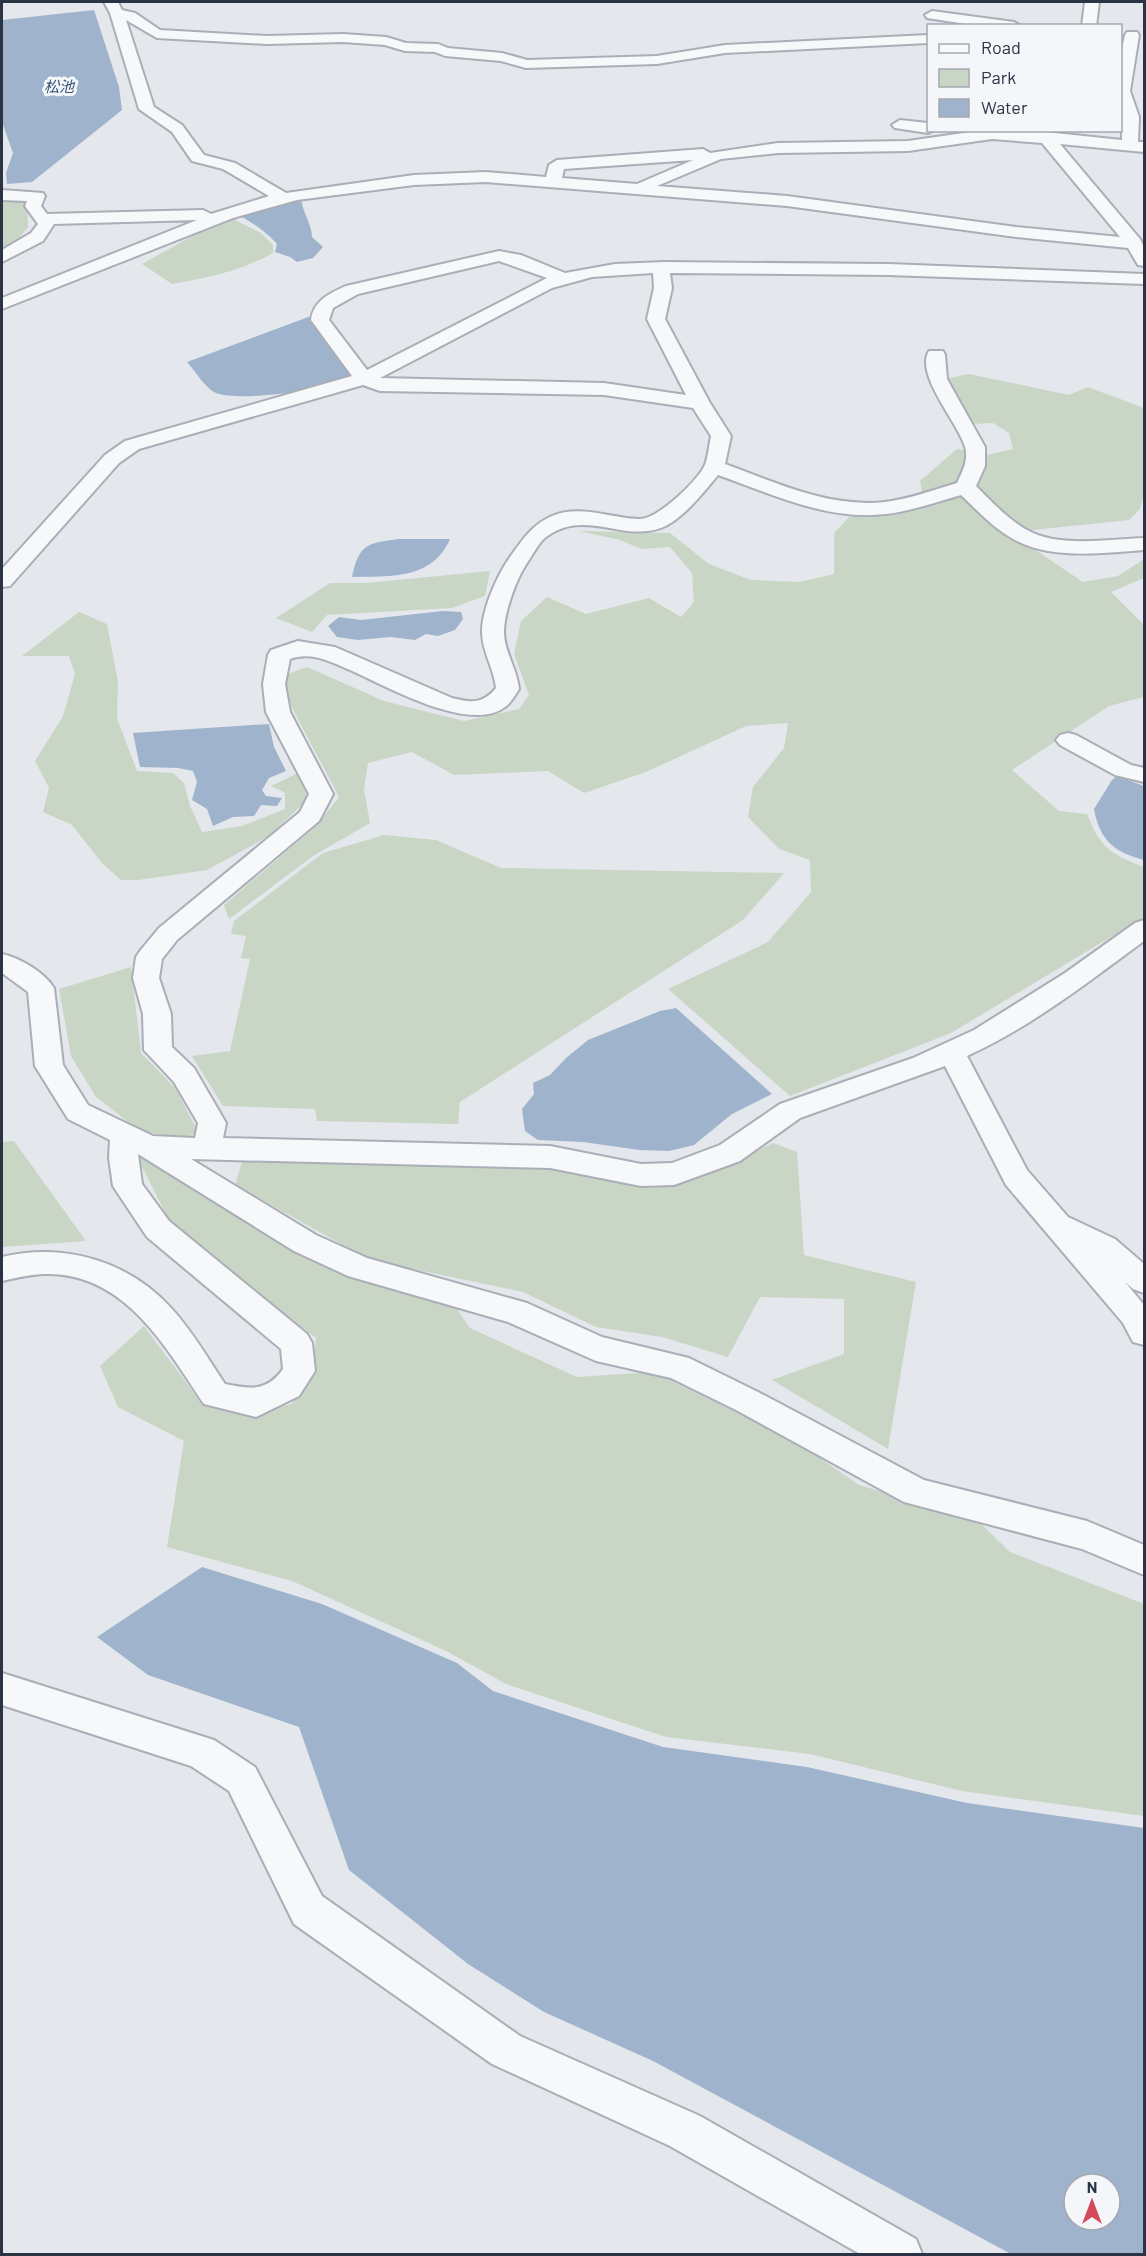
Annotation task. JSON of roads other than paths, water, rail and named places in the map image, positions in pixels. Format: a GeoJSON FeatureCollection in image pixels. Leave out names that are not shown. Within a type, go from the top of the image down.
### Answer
{"type":"FeatureCollection","features":[{"type":"Feature","properties":{"kind":"street"},"geometry":{"type":"LineString","coordinates":[[921,2],[936,20],[988,24]]}},
{"type":"Feature","properties":{"kind":"street"},"geometry":{"type":"LineString","coordinates":[[1089,24],[1092,2]]}},
{"type":"Feature","properties":{"kind":"street"},"geometry":{"type":"LineString","coordinates":[[114,7],[158,34],[267,40],[343,38],[386,41],[405,47],[438,48],[445,52],[502,57],[538,64],[657,60],[725,49],[927,39]]}},
{"type":"Feature","properties":{"kind":"street"},"geometry":{"type":"LineString","coordinates":[[114,7],[147,109],[178,127],[186,135],[198,158],[229,166],[280,196]]}},
{"type":"Feature","properties":{"kind":"street"},"geometry":{"type":"LineString","coordinates":[[553,181],[557,165],[700,154],[717,155],[778,148],[908,146],[992,132],[1009,138],[1045,137],[1137,147],[1131,117],[1122,91],[1132,35]]}},
{"type":"Feature","properties":{"kind":"street"},"geometry":{"type":"LineString","coordinates":[[900,125],[927,128]]}},
{"type":"Feature","properties":{"kind":"street"},"geometry":{"type":"LineString","coordinates":[[1045,137],[1134,243],[1144,261]]}},
{"type":"Feature","properties":{"kind":"street"},"geometry":{"type":"LineString","coordinates":[[638,188],[717,155]]}},
{"type":"Feature","properties":{"kind":"street"},"geometry":{"type":"LineString","coordinates":[[2,304],[227,214],[266,202],[297,195],[414,180],[486,177],[787,201],[1016,232],[1134,243]]}},
{"type":"Feature","properties":{"kind":"street"},"geometry":{"type":"LineString","coordinates":[[2,195],[37,196],[33,206],[46,224],[37,237],[2,257]]}},
{"type":"Feature","properties":{"kind":"street"},"geometry":{"type":"LineString","coordinates":[[43,219],[227,214]]}},
{"type":"Feature","properties":{"kind":"street"},"geometry":{"type":"LineString","coordinates":[[563,278],[515,259],[499,256],[352,290],[336,297],[320,314],[320,320],[364,379],[380,385],[604,389],[700,403]]}},
{"type":"Feature","properties":{"kind":"street"},"geometry":{"type":"LineString","coordinates":[[2,581],[112,459],[132,445],[364,379],[546,284],[563,278],[609,271],[661,268],[787,267],[1144,279]]}},
{"type":"Feature","properties":{"kind":"street"},"geometry":{"type":"LineString","coordinates":[[207,1150],[212,1123],[184,1075],[158,1050],[157,1014],[146,978],[147,967],[149,957],[168,934],[310,816],[321,794],[278,712],[274,684],[279,655],[298,648],[327,652],[444,703],[472,710],[496,703],[508,689],[506,672],[494,646],[493,629],[507,577],[537,534],[560,520],[588,518],[640,526],[656,523],[688,498],[714,467],[722,436],[700,403],[656,320],[663,288],[661,268]]}},
{"type":"Feature","properties":{"kind":"street"},"geometry":{"type":"LineString","coordinates":[[936,355],[938,379],[975,447],[975,466],[965,487]]}},
{"type":"Feature","properties":{"kind":"street"},"geometry":{"type":"LineString","coordinates":[[714,467],[807,498],[845,508],[884,508],[965,487]]}},
{"type":"Feature","properties":{"kind":"street"},"geometry":{"type":"LineString","coordinates":[[965,487],[1002,522],[1027,538],[1063,546],[1144,544]]}},
{"type":"Feature","properties":{"kind":"street"},"geometry":{"type":"LineString","coordinates":[[1027,538],[1144,525]]}},
{"type":"Feature","properties":{"kind":"street"},"geometry":{"type":"LineString","coordinates":[[1068,740],[1122,770],[1144,775]]}},
{"type":"Feature","properties":{"kind":"street"},"geometry":{"type":"LineString","coordinates":[[137,1141],[207,1150],[550,1157],[641,1174],[674,1174],[729,1153],[790,1111],[923,1065],[984,1037],[1074,979],[1144,929]]}},
{"type":"Feature","properties":{"kind":"street"},"geometry":{"type":"LineString","coordinates":[[2,963],[41,988],[49,1066],[78,1112],[137,1141],[305,1243],[358,1268],[516,1312],[596,1348],[678,1367],[747,1401],[916,1492],[1087,1536],[1144,1560]]}},
{"type":"Feature","properties":{"kind":"street"},"geometry":{"type":"LineString","coordinates":[[951,1051],[1016,1177],[1135,1315],[1144,1333]]}},
{"type":"Feature","properties":{"kind":"street"},"geometry":{"type":"LineString","coordinates":[[2,1269],[51,1263],[88,1267],[127,1286],[160,1316],[215,1395],[256,1404],[288,1387],[299,1371],[296,1343],[158,1229],[128,1186],[123,1158],[137,1141]]}},
{"type":"Feature","properties":{"kind":"street"},"geometry":{"type":"LineString","coordinates":[[1054,1221],[1104,1247],[1144,1281]]}},
{"type":"Feature","properties":{"kind":"street"},"geometry":{"type":"LineString","coordinates":[[2,1689],[201,1752],[242,1779],[308,1910],[506,2050],[685,2131],[901,2254]]}},
{"type":"Feature","properties":{"kind":"water","name":"松池"},"geometry":{"type":"Polygon","coordinates":[[[94,10],[119,87],[122,110],[32,182],[7,184],[6,173],[13,153],[2,122],[2,20],[94,10]]]}},
{"type":"Feature","properties":{"kind":"water"},"geometry":{"type":"Polygon","coordinates":[[[301,199],[312,237],[323,247],[313,258],[297,262],[275,252],[277,244],[260,228],[240,216],[301,199]]]}},
{"type":"Feature","properties":{"kind":"water"},"geometry":{"type":"Polygon","coordinates":[[[311,316],[353,371],[343,378],[328,384],[287,393],[228,395],[212,391],[187,362],[311,316]]]}},
{"type":"Feature","properties":{"kind":"water"},"geometry":{"type":"Polygon","coordinates":[[[399,539],[450,539],[433,562],[421,569],[395,575],[352,577],[358,558],[366,547],[399,539]]]}},
{"type":"Feature","properties":{"kind":"water"},"geometry":{"type":"Polygon","coordinates":[[[443,611],[461,612],[463,619],[455,630],[438,636],[426,634],[415,640],[391,637],[358,640],[337,637],[328,626],[339,617],[361,620],[443,611]]]}},
{"type":"Feature","properties":{"kind":"water"},"geometry":{"type":"Polygon","coordinates":[[[269,724],[274,747],[286,771],[269,778],[262,790],[266,796],[282,798],[277,806],[261,805],[254,816],[233,817],[213,826],[207,809],[192,800],[197,782],[193,771],[178,768],[140,767],[133,733],[269,724]]]}},
{"type":"Feature","properties":{"kind":"water"},"geometry":{"type":"Polygon","coordinates":[[[1117,776],[1144,786],[1144,860],[1124,853],[1110,844],[1097,820],[1094,809],[1112,780],[1117,776]]]}},
{"type":"Feature","properties":{"kind":"water"},"geometry":{"type":"Polygon","coordinates":[[[676,1008],[772,1094],[732,1114],[694,1145],[669,1151],[538,1140],[525,1131],[522,1109],[534,1094],[533,1083],[550,1075],[588,1040],[660,1011],[676,1008]]]}},
{"type":"Feature","properties":{"kind":"water"},"geometry":{"type":"Polygon","coordinates":[[[202,1567],[322,1604],[457,1663],[493,1691],[663,1747],[807,1767],[967,1803],[1144,1828],[1144,2254],[1011,2254],[653,2061],[544,2012],[468,1964],[349,1870],[299,1727],[148,1675],[97,1637],[202,1567]]]}}]}
